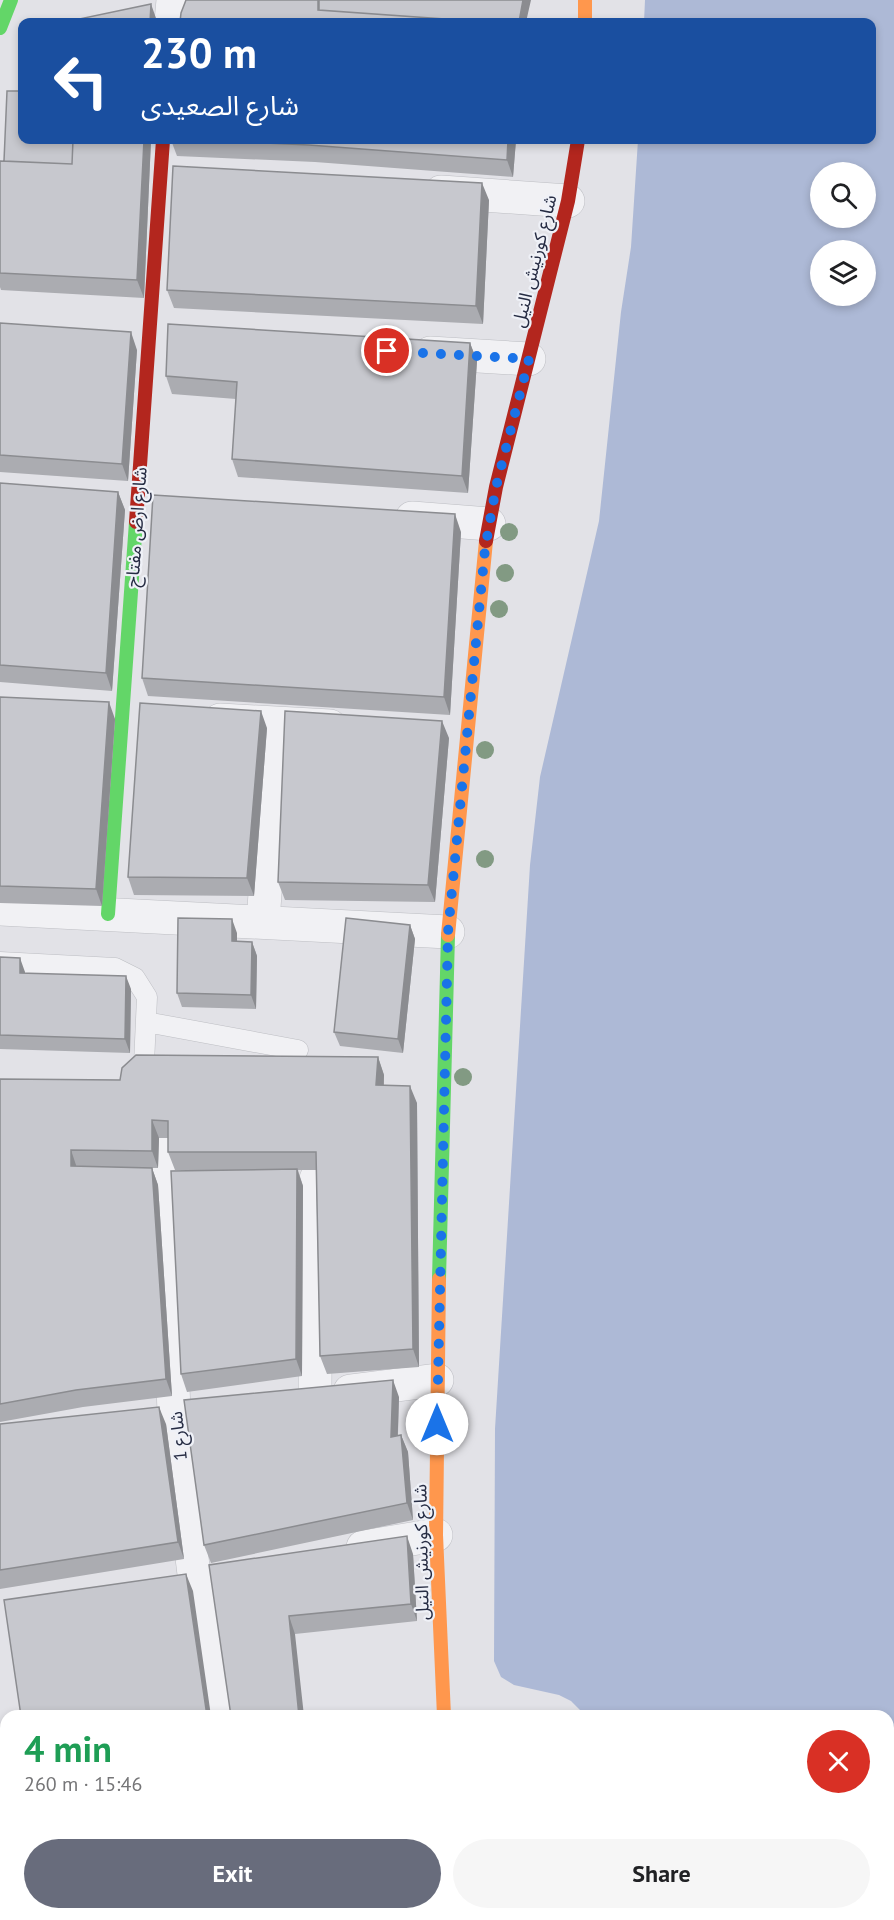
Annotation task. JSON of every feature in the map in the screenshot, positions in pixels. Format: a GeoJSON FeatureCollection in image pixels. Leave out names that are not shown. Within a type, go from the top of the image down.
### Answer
{"type":"FeatureCollection","features":[{"type":"Feature","properties":{"kind":"main road"},"geometry":{"type":"LineString","coordinates":[[0,28],[11,0]]}},
{"type":"Feature","properties":{"kind":"main road"},"geometry":{"type":"LineString","coordinates":[[585,0],[585,18]]}},
{"type":"Feature","properties":{"kind":"main road","name":"شارع ارض مفتاح"},"geometry":{"type":"LineString","coordinates":[[108,914],[134,716],[161,337],[163,144]]}},
{"type":"Feature","properties":{"kind":"main road","name":"شارع كورنيش النيل"},"geometry":{"type":"LineString","coordinates":[[444,1710],[436,1535],[437,1380],[455,733],[498,477],[568,201],[577,144]]}},
{"type":"Feature","properties":{"kind":"street"},"geometry":{"type":"LineString","coordinates":[[171,18],[173,0]]}},
{"type":"Feature","properties":{"kind":"street"},"geometry":{"type":"LineString","coordinates":[[161,172],[196,175]]}},
{"type":"Feature","properties":{"kind":"street"},"geometry":{"type":"LineString","coordinates":[[417,190],[568,201]]}},
{"type":"Feature","properties":{"kind":"street"},"geometry":{"type":"LineString","coordinates":[[115,335],[161,337]]}},
{"type":"Feature","properties":{"kind":"street"},"geometry":{"type":"LineString","coordinates":[[398,352],[529,359]]}},
{"type":"Feature","properties":{"kind":"street"},"geometry":{"type":"LineString","coordinates":[[103,498],[149,501]]}},
{"type":"Feature","properties":{"kind":"street"},"geometry":{"type":"LineString","coordinates":[[384,517],[489,524]]}},
{"type":"Feature","properties":{"kind":"street"},"geometry":{"type":"LineString","coordinates":[[89,714],[134,716]]}},
{"type":"Feature","properties":{"kind":"street"},"geometry":{"type":"LineString","coordinates":[[194,719],[360,728]]}},
{"type":"Feature","properties":{"kind":"street"},"geometry":{"type":"LineString","coordinates":[[263,922],[277,723]]}},
{"type":"Feature","properties":{"kind":"street"},"geometry":{"type":"LineString","coordinates":[[0,909],[448,932]]}},
{"type":"Feature","properties":{"kind":"street","name":"شارع 1"},"geometry":{"type":"LineString","coordinates":[[164,1153],[186,1410],[194,1574],[215,1710]]}},
{"type":"Feature","properties":{"kind":"street"},"geometry":{"type":"LineString","coordinates":[[316,1179],[303,1396],[437,1380]]}},
{"type":"Feature","properties":{"kind":"street"},"geometry":{"type":"LineString","coordinates":[[140,1417],[186,1410]]}},
{"type":"Feature","properties":{"kind":"street"},"geometry":{"type":"LineString","coordinates":[[333,1552],[436,1535]]}},
{"type":"Feature","properties":{"kind":"street"},"geometry":{"type":"LineString","coordinates":[[160,1580],[229,1569]]}},
{"type":"Feature","properties":{"kind":"lane"},"geometry":{"type":"LineString","coordinates":[[0,962],[115,968],[135,978],[147,997],[144,1064]]}},
{"type":"Feature","properties":{"kind":"lane"},"geometry":{"type":"LineString","coordinates":[[146,1022],[298,1050]]}},
{"type":"Feature","properties":{"kind":"water"},"geometry":{"type":"Polygon","coordinates":[[[645,0],[894,0],[894,1710],[580,1710],[571,1701],[559,1695],[514,1685],[501,1677],[494,1661],[495,1429],[530,865],[540,777],[599,521],[621,312],[631,247],[638,144],[876,144],[876,18],[644,18],[645,0]]]}},
{"type":"Feature","properties":{"kind":"building"},"geometry":{"type":"Polygon","coordinates":[[[186,0],[318,0],[318,10],[431,18],[180,18],[186,0]]]}},
{"type":"Feature","properties":{"kind":"building"},"geometry":{"type":"Polygon","coordinates":[[[319,0],[523,0],[520,18],[431,18],[319,10],[319,0]]]}},
{"type":"Feature","properties":{"kind":"building"},"geometry":{"type":"Polygon","coordinates":[[[151,4],[150,18],[84,18],[151,4]]]}},
{"type":"Feature","properties":{"kind":"building"},"geometry":{"type":"Polygon","coordinates":[[[7,91],[18,91],[18,144],[73,144],[72,164],[4,161],[7,91]]]}},
{"type":"Feature","properties":{"kind":"building"},"geometry":{"type":"Polygon","coordinates":[[[73,144],[144,144],[137,280],[0,273],[0,161],[72,164],[73,144]]]}},
{"type":"Feature","properties":{"kind":"building"},"geometry":{"type":"Polygon","coordinates":[[[286,144],[508,144],[507,160],[286,144]]]}},
{"type":"Feature","properties":{"kind":"building"},"geometry":{"type":"Polygon","coordinates":[[[173,166],[482,183],[476,306],[167,290],[173,166]]]}},
{"type":"Feature","properties":{"kind":"building"},"geometry":{"type":"Polygon","coordinates":[[[0,323],[131,332],[122,464],[0,455],[0,323]]]}},
{"type":"Feature","properties":{"kind":"building"},"geometry":{"type":"Polygon","coordinates":[[[168,324],[470,343],[462,476],[232,459],[237,382],[166,376],[168,324]]]}},
{"type":"Feature","properties":{"kind":"building"},"geometry":{"type":"Polygon","coordinates":[[[0,483],[118,492],[106,673],[0,665],[0,483]]]}},
{"type":"Feature","properties":{"kind":"building"},"geometry":{"type":"Polygon","coordinates":[[[153,495],[455,514],[444,697],[142,678],[153,495]]]}},
{"type":"Feature","properties":{"kind":"building"},"geometry":{"type":"Polygon","coordinates":[[[0,697],[109,702],[96,889],[0,886],[0,697]]]}},
{"type":"Feature","properties":{"kind":"building"},"geometry":{"type":"Polygon","coordinates":[[[140,703],[261,711],[247,878],[128,877],[140,703]]]}},
{"type":"Feature","properties":{"kind":"building"},"geometry":{"type":"Polygon","coordinates":[[[285,711],[442,721],[428,885],[278,882],[285,711]]]}},
{"type":"Feature","properties":{"kind":"building"},"geometry":{"type":"Polygon","coordinates":[[[178,918],[232,919],[232,941],[252,942],[251,995],[177,993],[178,918]]]}},
{"type":"Feature","properties":{"kind":"building"},"geometry":{"type":"Polygon","coordinates":[[[346,918],[410,925],[398,1039],[334,1032],[346,918]]]}},
{"type":"Feature","properties":{"kind":"building"},"geometry":{"type":"Polygon","coordinates":[[[0,957],[20,958],[20,973],[126,976],[125,1039],[0,1035],[0,957]]]}},
{"type":"Feature","properties":{"kind":"building"},"geometry":{"type":"Polygon","coordinates":[[[136,1055],[378,1057],[376,1085],[410,1086],[413,1349],[320,1356],[316,1152],[168,1152],[168,1121],[152,1120],[152,1151],[71,1150],[71,1166],[152,1168],[166,1379],[76,1390],[0,1404],[0,1079],[120,1080],[122,1068],[136,1055]]]}},
{"type":"Feature","properties":{"kind":"building"},"geometry":{"type":"Polygon","coordinates":[[[297,1169],[296,1359],[181,1374],[171,1171],[297,1169]]]}},
{"type":"Feature","properties":{"kind":"building"},"geometry":{"type":"Polygon","coordinates":[[[393,1380],[391,1437],[401,1435],[407,1503],[204,1545],[184,1400],[393,1380]]]}},
{"type":"Feature","properties":{"kind":"building"},"geometry":{"type":"Polygon","coordinates":[[[159,1407],[178,1542],[0,1570],[0,1424],[159,1407]]]}},
{"type":"Feature","properties":{"kind":"building"},"geometry":{"type":"Polygon","coordinates":[[[407,1536],[411,1604],[289,1616],[298,1710],[230,1710],[209,1565],[407,1536]]]}},
{"type":"Feature","properties":{"kind":"building"},"geometry":{"type":"Polygon","coordinates":[[[186,1574],[206,1710],[20,1710],[4,1600],[186,1574]]]}},
{"type":"Feature","properties":{"kind":"traffic: fast"},"geometry":{"type":"LineString","coordinates":[[0,28],[11,0]]}},
{"type":"Feature","properties":{"kind":"traffic: fast"},"geometry":{"type":"LineString","coordinates":[[108,914],[136,522]]}},
{"type":"Feature","properties":{"kind":"traffic: fast"},"geometry":{"type":"LineString","coordinates":[[439,1279],[448,935]]}},
{"type":"Feature","properties":{"kind":"traffic: slow"},"geometry":{"type":"LineString","coordinates":[[585,0],[585,18]]}},
{"type":"Feature","properties":{"kind":"traffic: slow"},"geometry":{"type":"LineString","coordinates":[[448,935],[486,541]]}},
{"type":"Feature","properties":{"kind":"traffic: slow"},"geometry":{"type":"LineString","coordinates":[[439,1279],[436,1535],[444,1710]]}},
{"type":"Feature","properties":{"kind":"traffic: jam"},"geometry":{"type":"LineString","coordinates":[[136,522],[163,144]]}},
{"type":"Feature","properties":{"kind":"traffic: jam"},"geometry":{"type":"LineString","coordinates":[[486,541],[496,487],[568,201],[577,144]]}},
{"type":"Feature","properties":{"kind":"route"},"geometry":{"type":"LineString","coordinates":[[387,351],[529,359],[496,487],[485,549],[448,932],[437,1424]]}}]}
